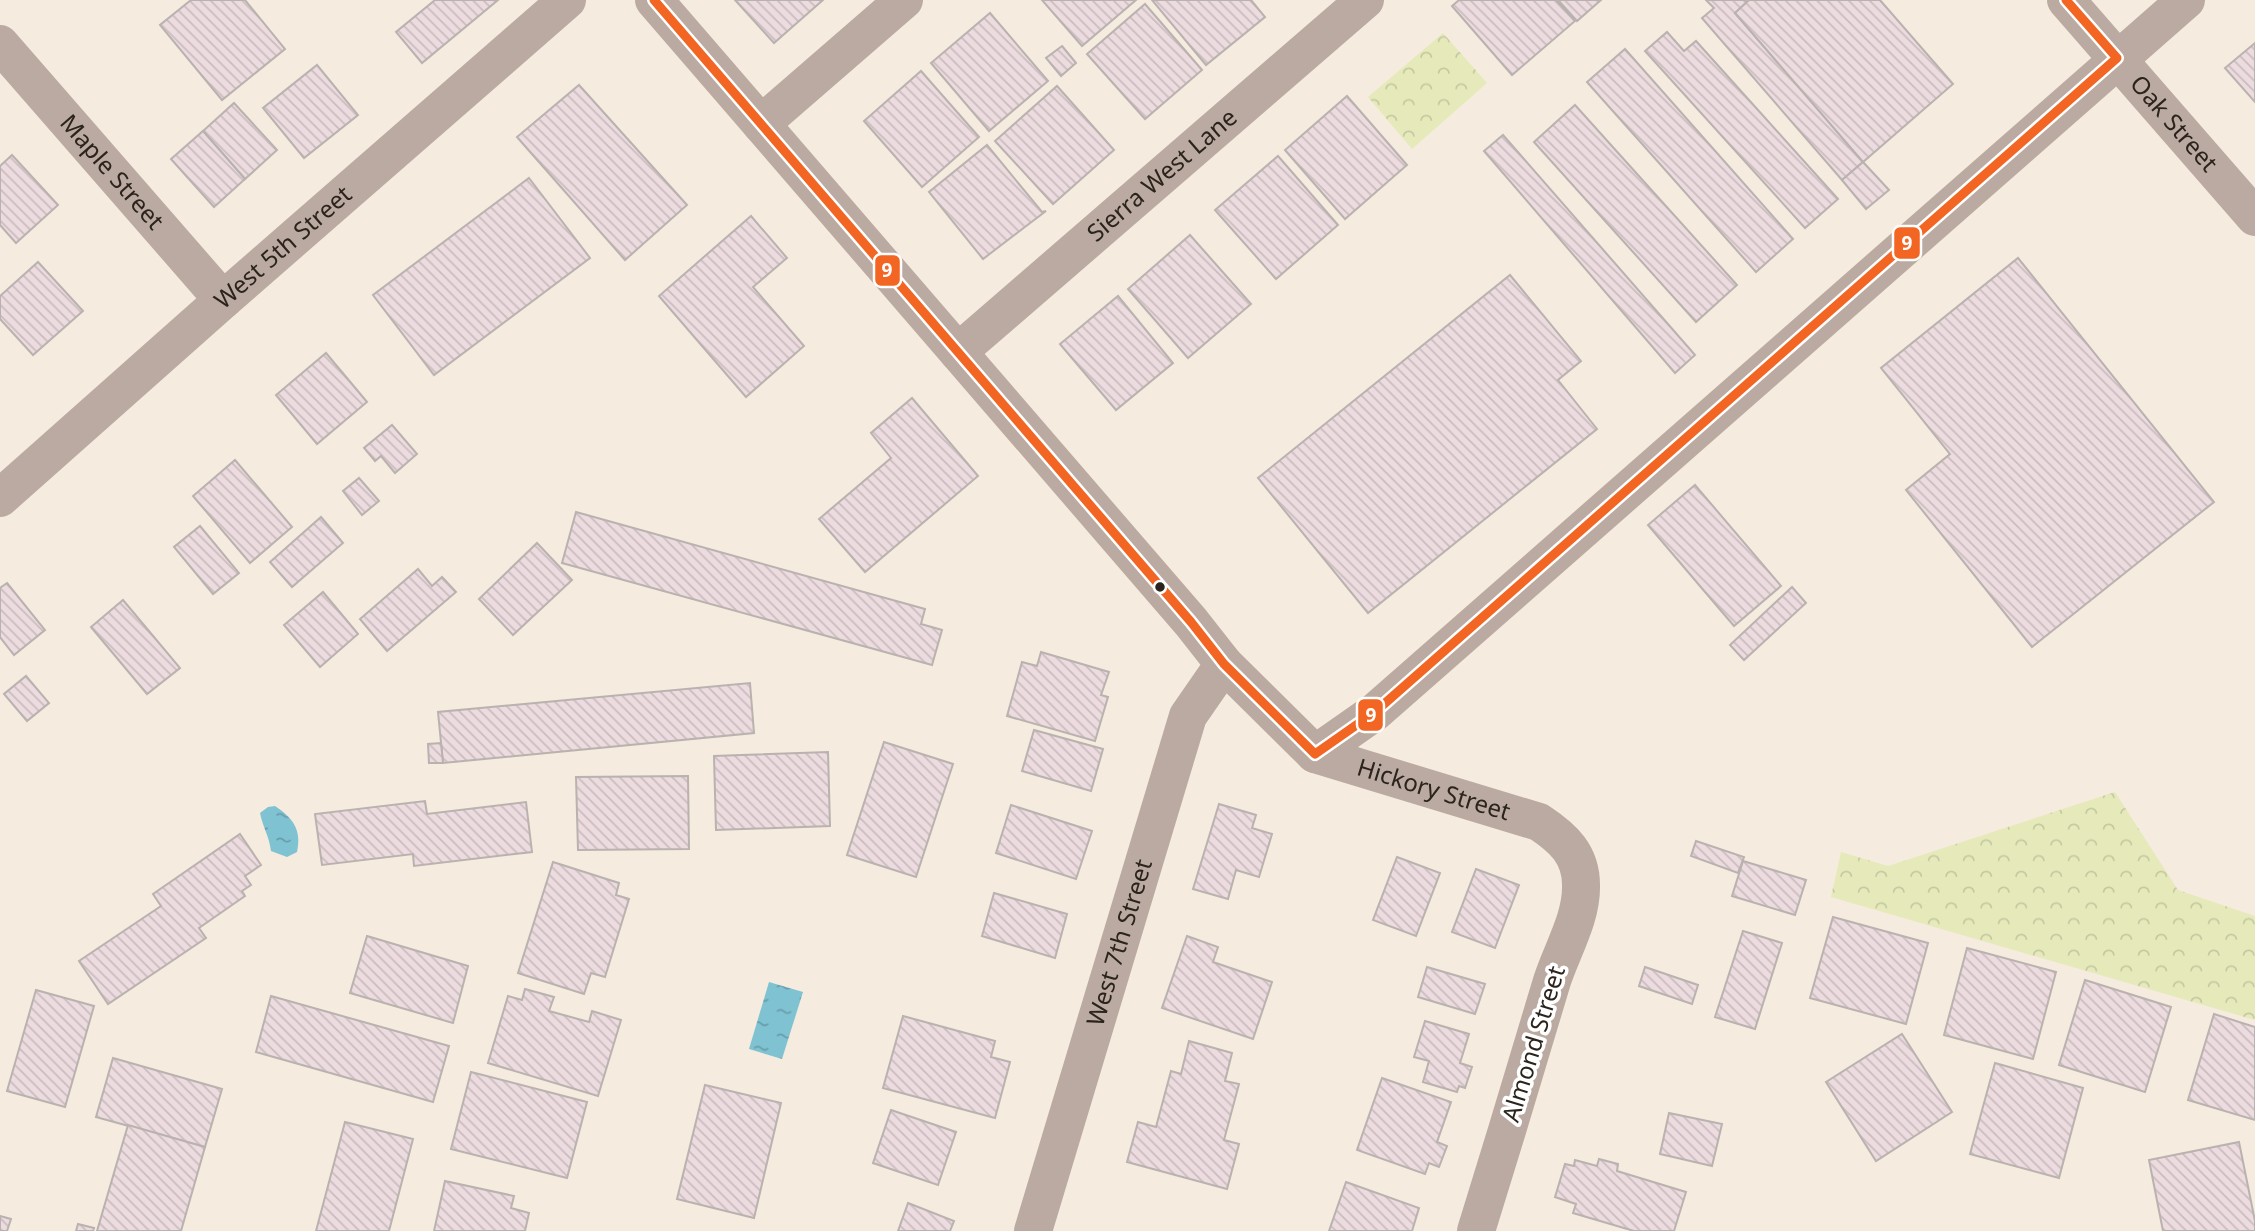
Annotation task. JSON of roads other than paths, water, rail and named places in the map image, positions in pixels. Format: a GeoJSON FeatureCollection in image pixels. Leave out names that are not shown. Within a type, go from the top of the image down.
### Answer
{"type":"FeatureCollection","features":[{"type":"Feature","properties":{"kind":"street","name":"West 5th Street"},"geometry":{"type":"LineString","coordinates":[[0,498],[567,0]]}},
{"type":"Feature","properties":{"kind":"street","name":"Hickory Street"},"geometry":{"type":"LineString","coordinates":[[654,0],[1183,613],[1224,664],[1315,754],[1539,822],[1560,836],[1576,856]]}},
{"type":"Feature","properties":{"kind":"street"},"geometry":{"type":"LineString","coordinates":[[761,124],[904,0]]}},
{"type":"Feature","properties":{"kind":"street","name":"Sierra West Lane"},"geometry":{"type":"LineString","coordinates":[[958,352],[1365,0]]}},
{"type":"Feature","properties":{"kind":"street","name":"Oak Street"},"geometry":{"type":"LineString","coordinates":[[2066,0],[2255,217]]}},
{"type":"Feature","properties":{"kind":"street"},"geometry":{"type":"LineString","coordinates":[[1315,754],[1386,702],[2186,0]]}},
{"type":"Feature","properties":{"kind":"street","name":"Maple Street"},"geometry":{"type":"LineString","coordinates":[[0,44],[223,300]]}},
{"type":"Feature","properties":{"kind":"street","name":"West 7th Street"},"geometry":{"type":"LineString","coordinates":[[1033,1231],[1188,716],[1224,664]]}},
{"type":"Feature","properties":{"kind":"street","name":"Almond Street"},"geometry":{"type":"LineString","coordinates":[[1476,1231],[1554,977],[1578,913],[1581,885],[1576,856]]}},
{"type":"Feature","properties":{"kind":"water"},"geometry":{"type":"Polygon","coordinates":[[[275,806],[287,815],[297,831],[297,852],[287,857],[271,851],[260,813],[275,806]]]}},
{"type":"Feature","properties":{"kind":"water"},"geometry":{"type":"Polygon","coordinates":[[[769,982],[803,992],[782,1059],[749,1049],[769,982]]]}}]}
